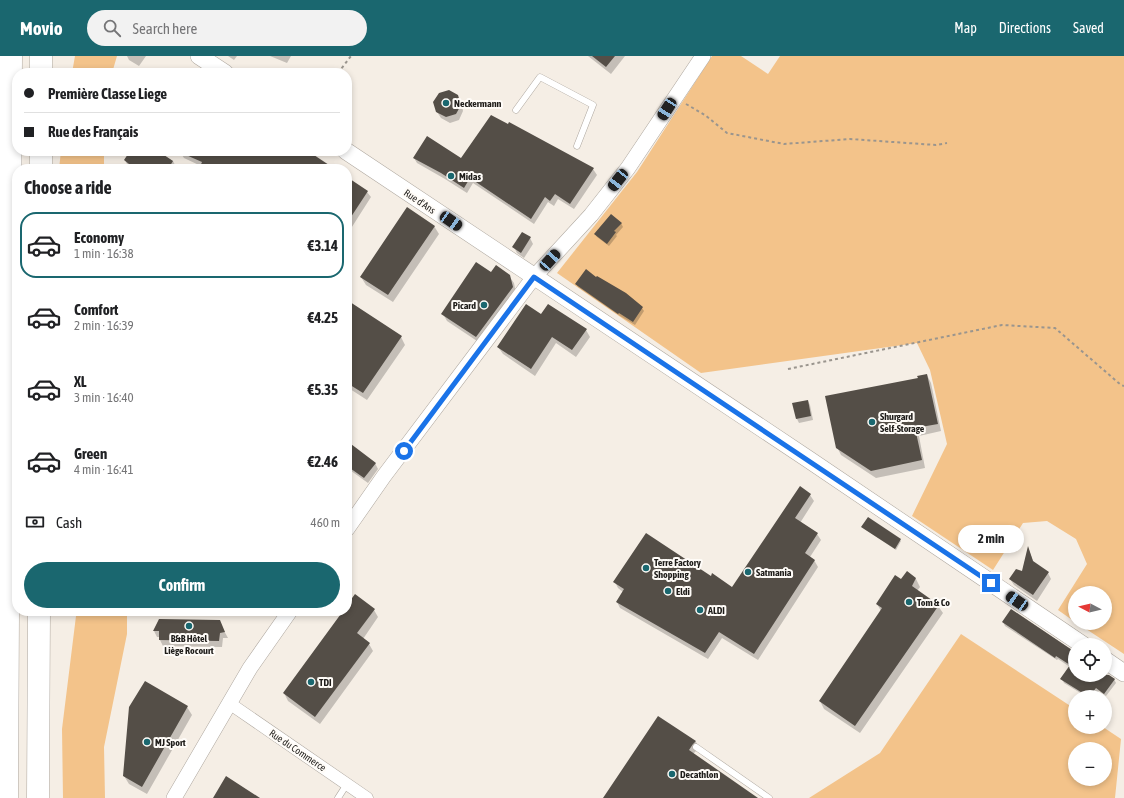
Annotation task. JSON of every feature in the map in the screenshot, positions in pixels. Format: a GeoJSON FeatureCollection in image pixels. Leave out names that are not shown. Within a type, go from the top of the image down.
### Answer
{"type":"FeatureCollection","features":[{"type":"Feature","properties":{"kind":"highway"},"geometry":{"type":"LineString","coordinates":[[7,798],[11,56]]}},
{"type":"Feature","properties":{"kind":"highway"},"geometry":{"type":"LineString","coordinates":[[41,56],[41,68]]}},
{"type":"Feature","properties":{"kind":"highway"},"geometry":{"type":"LineString","coordinates":[[38,798],[39,616]]}},
{"type":"Feature","properties":{"kind":"main road"},"geometry":{"type":"LineString","coordinates":[[198,56],[217,68]]}},
{"type":"Feature","properties":{"kind":"main road","name":"Rue d'Ans"},"geometry":{"type":"LineString","coordinates":[[352,155],[808,459],[1073,638]]}},
{"type":"Feature","properties":{"kind":"main road"},"geometry":{"type":"LineString","coordinates":[[1112,665],[1124,673]]}},
{"type":"Feature","properties":{"kind":"street"},"geometry":{"type":"LineString","coordinates":[[352,522],[384,476],[534,277],[591,215],[628,168],[702,56]]}},
{"type":"Feature","properties":{"kind":"street"},"geometry":{"type":"LineString","coordinates":[[174,798],[250,668],[286,616]]}},
{"type":"Feature","properties":{"kind":"street","name":"Rue du Commerce"},"geometry":{"type":"LineString","coordinates":[[229,703],[367,798]]}},
{"type":"Feature","properties":{"kind":"lane"},"geometry":{"type":"LineString","coordinates":[[516,110],[540,77],[593,105],[577,146]]}},
{"type":"Feature","properties":{"kind":"lane"},"geometry":{"type":"LineString","coordinates":[[696,747],[769,798]]}},
{"type":"Feature","properties":{"kind":"lane"},"geometry":{"type":"LineString","coordinates":[[338,798],[347,784]]}},
{"type":"Feature","properties":{"kind":"path"},"geometry":{"type":"LineString","coordinates":[[342,68],[351,56]]}},
{"type":"Feature","properties":{"kind":"path"},"geometry":{"type":"LineString","coordinates":[[675,97],[704,115],[727,133],[784,144],[850,139],[936,145],[947,143]]}},
{"type":"Feature","properties":{"kind":"path"},"geometry":{"type":"LineString","coordinates":[[788,369],[1002,325],[1048,327],[1055,328],[1124,386]]}},
{"type":"Feature","properties":{"kind":"shaded area"},"geometry":{"type":"Polygon","coordinates":[[[75,56],[117,56],[113,68],[73,68],[75,56]]]}},
{"type":"Feature","properties":{"kind":"shaded area"},"geometry":{"type":"Polygon","coordinates":[[[712,56],[741,56],[768,74],[780,56],[1124,56],[1124,654],[1112,646],[1112,638],[1100,638],[1088,630],[1112,630],[1112,586],[1073,586],[1087,564],[1076,539],[1047,521],[1023,523],[993,570],[912,516],[947,444],[930,370],[917,343],[701,373],[557,273],[637,172],[712,56]]]}},
{"type":"Feature","properties":{"kind":"shaded area"},"geometry":{"type":"Polygon","coordinates":[[[60,156],[104,156],[104,164],[60,164],[60,156]]]}},
{"type":"Feature","properties":{"kind":"shaded area"},"geometry":{"type":"Polygon","coordinates":[[[1068,594],[1068,617],[1058,610],[1068,594]]]}},
{"type":"Feature","properties":{"kind":"shaded area"},"geometry":{"type":"Polygon","coordinates":[[[76,616],[127,616],[127,634],[104,747],[105,798],[63,798],[62,729],[76,616]]]}},
{"type":"Feature","properties":{"kind":"shaded area"},"geometry":{"type":"Polygon","coordinates":[[[961,634],[1068,704],[1068,734],[1112,733],[1121,739],[1115,798],[809,798],[880,753],[961,634]]]}},
{"type":"Feature","properties":{"kind":"building"},"geometry":{"type":"Polygon","coordinates":[[[592,56],[615,56],[606,67],[592,56]]]}},
{"type":"Feature","properties":{"kind":"building"},"geometry":{"type":"Polygon","coordinates":[[[449,90],[458,95],[461,105],[456,114],[446,117],[436,112],[433,102],[439,93],[449,90]]]}},
{"type":"Feature","properties":{"kind":"building"},"geometry":{"type":"Polygon","coordinates":[[[491,115],[508,124],[509,122],[594,168],[570,204],[555,194],[550,201],[545,197],[531,219],[470,178],[464,188],[441,173],[413,158],[427,136],[461,158],[491,115]]]}},
{"type":"Feature","properties":{"kind":"building"},"geometry":{"type":"Polygon","coordinates":[[[127,156],[166,156],[173,161],[171,164],[129,164],[124,160],[127,156]]]}},
{"type":"Feature","properties":{"kind":"building"},"geometry":{"type":"Polygon","coordinates":[[[188,156],[316,156],[328,164],[201,164],[202,162],[188,156]]]}},
{"type":"Feature","properties":{"kind":"building"},"geometry":{"type":"Polygon","coordinates":[[[352,180],[368,191],[352,215],[352,180]]]}},
{"type":"Feature","properties":{"kind":"building"},"geometry":{"type":"Polygon","coordinates":[[[407,207],[435,226],[388,295],[360,277],[407,207]]]}},
{"type":"Feature","properties":{"kind":"building"},"geometry":{"type":"Polygon","coordinates":[[[611,214],[622,223],[614,231],[616,232],[607,244],[594,234],[611,214]]]}},
{"type":"Feature","properties":{"kind":"building"},"geometry":{"type":"Polygon","coordinates":[[[522,232],[531,237],[521,253],[512,247],[522,232]]]}},
{"type":"Feature","properties":{"kind":"building","name":"Picard"},"geometry":{"type":"Polygon","coordinates":[[[476,262],[491,272],[496,265],[510,275],[513,287],[476,337],[441,314],[476,262]]]}},
{"type":"Feature","properties":{"kind":"building"},"geometry":{"type":"Polygon","coordinates":[[[586,269],[596,277],[597,276],[626,293],[643,307],[633,322],[619,313],[618,314],[575,284],[586,269]]]}},
{"type":"Feature","properties":{"kind":"building"},"geometry":{"type":"Polygon","coordinates":[[[352,303],[402,336],[363,393],[352,386],[352,303]]]}},
{"type":"Feature","properties":{"kind":"building"},"geometry":{"type":"Polygon","coordinates":[[[526,304],[541,314],[548,304],[587,329],[572,350],[552,337],[531,369],[497,347],[526,304]]]}},
{"type":"Feature","properties":{"kind":"building","name":"Shurgard Self-Storage"},"geometry":{"type":"Polygon","coordinates":[[[927,374],[938,424],[915,428],[922,460],[871,471],[836,448],[825,396],[918,378],[917,376],[927,374]]]}},
{"type":"Feature","properties":{"kind":"building"},"geometry":{"type":"Polygon","coordinates":[[[808,400],[811,416],[796,419],[792,403],[808,400]]]}},
{"type":"Feature","properties":{"kind":"building"},"geometry":{"type":"Polygon","coordinates":[[[352,445],[376,463],[364,478],[352,470],[352,445]]]}},
{"type":"Feature","properties":{"kind":"building"},"geometry":{"type":"Polygon","coordinates":[[[800,486],[811,494],[795,518],[818,533],[805,553],[815,560],[754,654],[719,632],[705,653],[616,602],[624,589],[613,582],[646,533],[711,576],[712,573],[732,587],[800,486]]]}},
{"type":"Feature","properties":{"kind":"building"},"geometry":{"type":"Polygon","coordinates":[[[868,517],[901,539],[895,549],[861,527],[868,517]]]}},
{"type":"Feature","properties":{"kind":"building"},"geometry":{"type":"Polygon","coordinates":[[[1028,546],[1033,561],[1049,572],[1033,595],[1009,579],[1016,569],[1022,571],[1028,546]]]}},
{"type":"Feature","properties":{"kind":"building"},"geometry":{"type":"Polygon","coordinates":[[[907,571],[916,578],[912,586],[939,605],[855,726],[819,701],[882,608],[876,604],[895,575],[901,579],[907,571]]]}},
{"type":"Feature","properties":{"kind":"building"},"geometry":{"type":"Polygon","coordinates":[[[355,594],[375,609],[357,633],[370,643],[315,717],[283,693],[339,616],[352,616],[352,598],[355,594]]]}},
{"type":"Feature","properties":{"kind":"building"},"geometry":{"type":"Polygon","coordinates":[[[1011,609],[1068,647],[1068,664],[1056,656],[1055,658],[1002,622],[1011,609]]]}},
{"type":"Feature","properties":{"kind":"building","name":"B&B Hôtel Liège Rocourt"},"geometry":{"type":"Polygon","coordinates":[[[159,619],[220,620],[225,632],[220,633],[219,641],[159,640],[159,631],[153,631],[159,619]]]}},
{"type":"Feature","properties":{"kind":"building"},"geometry":{"type":"Polygon","coordinates":[[[1068,668],[1068,682],[1112,682],[1112,677],[1115,679],[1107,690],[1099,690],[1096,688],[1094,690],[1078,690],[1060,679],[1068,668]]]}},
{"type":"Feature","properties":{"kind":"building","name":"MJ Sport"},"geometry":{"type":"Polygon","coordinates":[[[145,681],[188,706],[142,787],[123,776],[129,707],[145,681]]]}},
{"type":"Feature","properties":{"kind":"building","name":"Decathlon"},"geometry":{"type":"Polygon","coordinates":[[[658,716],[696,741],[689,750],[758,798],[603,798],[658,716]]]}},
{"type":"Feature","properties":{"kind":"building"},"geometry":{"type":"Polygon","coordinates":[[[226,776],[260,798],[213,798],[226,776]]]}},
{"type":"Feature","properties":{"kind":"place","name":"Neckermann"},"geometry":{"type":"Point","coordinates":[446,103]}},
{"type":"Feature","properties":{"kind":"place","name":"Midas"},"geometry":{"type":"Point","coordinates":[451,176]}},
{"type":"Feature","properties":{"kind":"place","name":"Picard"},"geometry":{"type":"Point","coordinates":[484,305]}},
{"type":"Feature","properties":{"kind":"place","name":"Shurgard Self-Storage"},"geometry":{"type":"Point","coordinates":[872,422]}},
{"type":"Feature","properties":{"kind":"place","name":"Terre Factory Shopping"},"geometry":{"type":"Point","coordinates":[646,568]}},
{"type":"Feature","properties":{"kind":"place","name":"Satmania"},"geometry":{"type":"Point","coordinates":[748,572]}},
{"type":"Feature","properties":{"kind":"place","name":"Eldi"},"geometry":{"type":"Point","coordinates":[668,591]}},
{"type":"Feature","properties":{"kind":"place","name":"Tom & Co"},"geometry":{"type":"Point","coordinates":[909,602]}},
{"type":"Feature","properties":{"kind":"place","name":"ALDI"},"geometry":{"type":"Point","coordinates":[700,610]}},
{"type":"Feature","properties":{"kind":"place","name":"B&B Hôtel Liège Rocourt"},"geometry":{"type":"Point","coordinates":[189,626]}},
{"type":"Feature","properties":{"kind":"place","name":"TDI"},"geometry":{"type":"Point","coordinates":[311,682]}},
{"type":"Feature","properties":{"kind":"place","name":"MJ Sport"},"geometry":{"type":"Point","coordinates":[147,742]}},
{"type":"Feature","properties":{"kind":"place","name":"Decathlon"},"geometry":{"type":"Point","coordinates":[672,774]}},
{"type":"Feature","properties":{"kind":"route"},"geometry":{"type":"LineString","coordinates":[[404,451],[534,277],[808,459],[991,583]]}}]}
